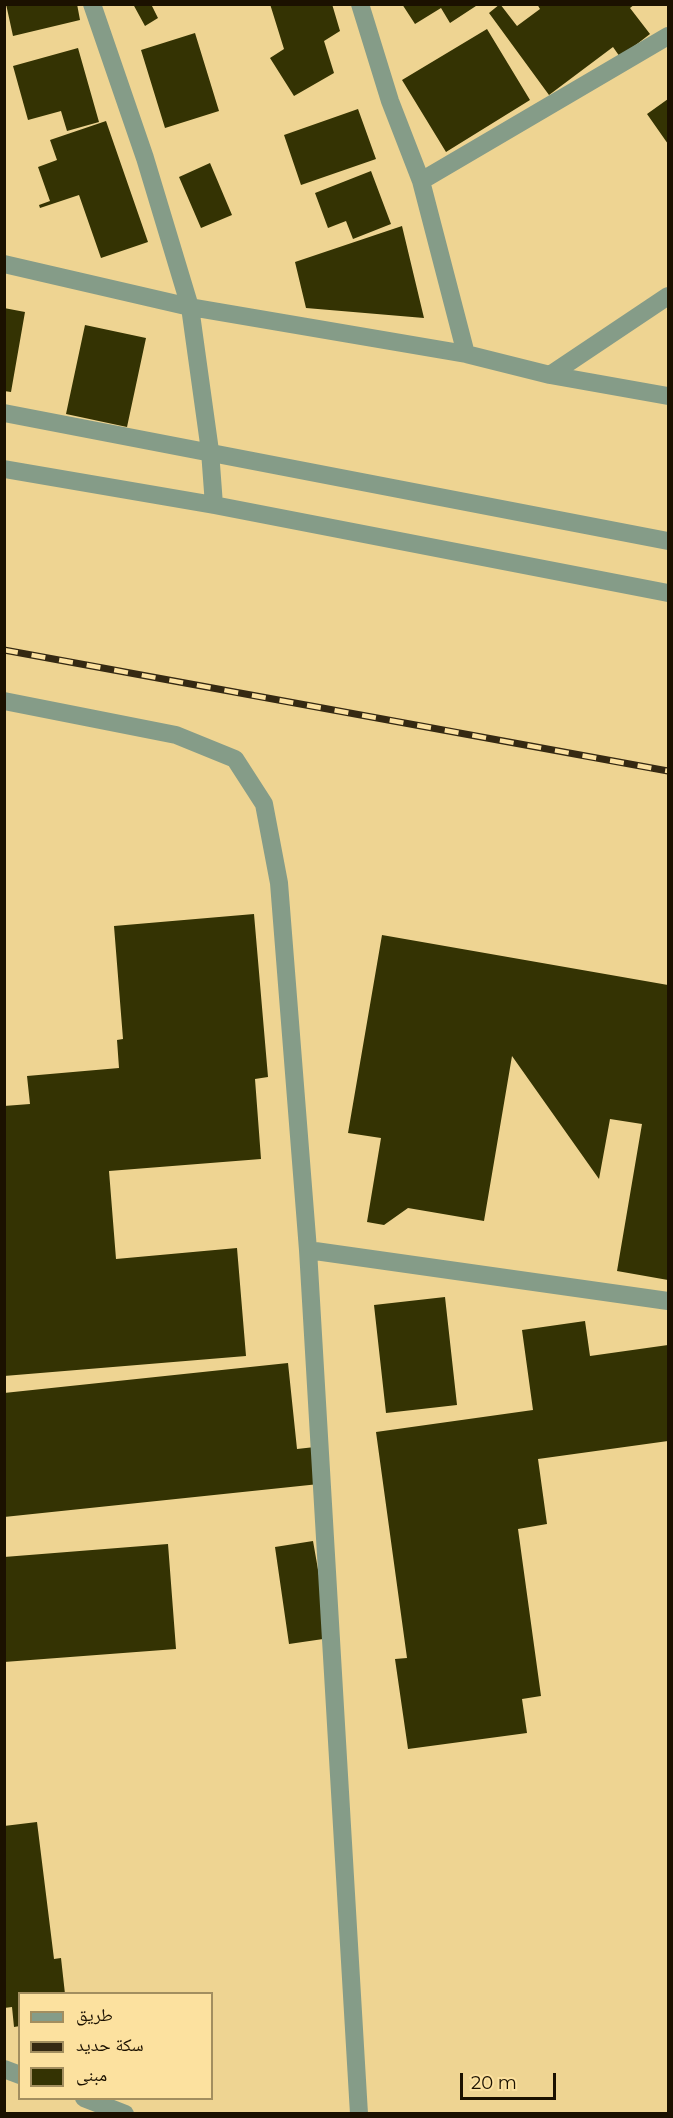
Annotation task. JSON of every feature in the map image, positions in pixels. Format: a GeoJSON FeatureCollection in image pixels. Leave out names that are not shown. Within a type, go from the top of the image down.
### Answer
{"type":"FeatureCollection","features":[{"type":"Feature","properties":{"kind":"street"},"geometry":{"type":"LineString","coordinates":[[92,4],[145,158],[190,307],[210,451],[214,505]]}},
{"type":"Feature","properties":{"kind":"street"},"geometry":{"type":"LineString","coordinates":[[360,4],[390,100],[421,181],[465,354]]}},
{"type":"Feature","properties":{"kind":"street"},"geometry":{"type":"LineString","coordinates":[[421,181],[669,36]]}},
{"type":"Feature","properties":{"kind":"street"},"geometry":{"type":"LineString","coordinates":[[4,264],[190,307],[465,354],[550,375],[669,396]]}},
{"type":"Feature","properties":{"kind":"street"},"geometry":{"type":"LineString","coordinates":[[550,375],[669,296]]}},
{"type":"Feature","properties":{"kind":"street"},"geometry":{"type":"LineString","coordinates":[[4,413],[669,541]]}},
{"type":"Feature","properties":{"kind":"street"},"geometry":{"type":"LineString","coordinates":[[4,469],[214,505],[669,593]]}},
{"type":"Feature","properties":{"kind":"street"},"geometry":{"type":"LineString","coordinates":[[4,701],[176,735],[235,759],[264,804],[279,883],[308,1250],[359,2114]]}},
{"type":"Feature","properties":{"kind":"street"},"geometry":{"type":"LineString","coordinates":[[308,1250],[669,1301]]}},
{"type":"Feature","properties":{"kind":"street"},"geometry":{"type":"LineString","coordinates":[[89,2100],[125,2114]]}},
{"type":"Feature","properties":{"kind":"building"},"geometry":{"type":"Polygon","coordinates":[[[6,4],[77,4],[80,20],[13,36],[6,4]]]}},
{"type":"Feature","properties":{"kind":"building"},"geometry":{"type":"Polygon","coordinates":[[[133,4],[151,4],[158,18],[145,26],[133,4]]]}},
{"type":"Feature","properties":{"kind":"building"},"geometry":{"type":"Polygon","coordinates":[[[270,4],[332,4],[340,31],[324,41],[334,73],[294,96],[270,58],[284,49],[270,4]]]}},
{"type":"Feature","properties":{"kind":"building"},"geometry":{"type":"Polygon","coordinates":[[[402,4],[479,4],[450,23],[441,8],[415,24],[402,4]]]}},
{"type":"Feature","properties":{"kind":"building"},"geometry":{"type":"Polygon","coordinates":[[[500,4],[517,26],[540,9],[537,4],[635,4],[630,8],[650,34],[620,57],[613,47],[549,95],[489,13],[500,4]]]}},
{"type":"Feature","properties":{"kind":"building"},"geometry":{"type":"Polygon","coordinates":[[[487,29],[530,100],[446,152],[402,80],[487,29]]]}},
{"type":"Feature","properties":{"kind":"building"},"geometry":{"type":"Polygon","coordinates":[[[195,33],[219,111],[165,128],[141,50],[195,33]]]}},
{"type":"Feature","properties":{"kind":"building"},"geometry":{"type":"Polygon","coordinates":[[[78,48],[99,122],[67,131],[61,111],[28,120],[13,66],[78,48]]]}},
{"type":"Feature","properties":{"kind":"building"},"geometry":{"type":"Polygon","coordinates":[[[668,99],[668,144],[647,114],[668,99]]]}},
{"type":"Feature","properties":{"kind":"building"},"geometry":{"type":"Polygon","coordinates":[[[358,109],[376,159],[301,185],[284,135],[358,109]]]}},
{"type":"Feature","properties":{"kind":"building"},"geometry":{"type":"Polygon","coordinates":[[[106,121],[148,242],[101,258],[79,195],[40,208],[39,205],[50,201],[38,167],[57,160],[50,140],[106,121]]]}},
{"type":"Feature","properties":{"kind":"building"},"geometry":{"type":"Polygon","coordinates":[[[210,163],[232,215],[201,228],[179,177],[210,163]]]}},
{"type":"Feature","properties":{"kind":"building"},"geometry":{"type":"Polygon","coordinates":[[[371,171],[391,224],[353,239],[346,221],[328,228],[315,193],[371,171]]]}},
{"type":"Feature","properties":{"kind":"building"},"geometry":{"type":"Polygon","coordinates":[[[402,226],[424,318],[306,308],[295,262],[402,226]]]}},
{"type":"Feature","properties":{"kind":"building"},"geometry":{"type":"Polygon","coordinates":[[[4,308],[25,312],[11,392],[4,391],[4,308]]]}},
{"type":"Feature","properties":{"kind":"building"},"geometry":{"type":"Polygon","coordinates":[[[85,325],[146,338],[127,427],[66,414],[85,325]]]}},
{"type":"Feature","properties":{"kind":"building"},"geometry":{"type":"Polygon","coordinates":[[[254,914],[268,1077],[255,1079],[261,1159],[109,1171],[116,1259],[237,1248],[246,1356],[4,1376],[4,1106],[30,1104],[27,1076],[119,1068],[117,1040],[123,1039],[114,926],[254,914]]]}},
{"type":"Feature","properties":{"kind":"building"},"geometry":{"type":"Polygon","coordinates":[[[382,935],[668,985],[668,1280],[617,1271],[642,1124],[610,1119],[599,1179],[512,1056],[484,1221],[408,1208],[384,1225],[367,1222],[381,1138],[348,1133],[382,935]]]}},
{"type":"Feature","properties":{"kind":"building"},"geometry":{"type":"Polygon","coordinates":[[[445,1297],[457,1405],[386,1413],[374,1305],[445,1297]]]}},
{"type":"Feature","properties":{"kind":"building"},"geometry":{"type":"Polygon","coordinates":[[[585,1321],[590,1356],[668,1345],[668,1441],[538,1459],[547,1524],[518,1529],[541,1696],[522,1699],[527,1733],[408,1749],[395,1659],[407,1658],[376,1432],[533,1410],[522,1330],[585,1321]]]}},
{"type":"Feature","properties":{"kind":"building"},"geometry":{"type":"Polygon","coordinates":[[[288,1363],[297,1449],[315,1447],[319,1484],[4,1517],[4,1393],[288,1363]]]}},
{"type":"Feature","properties":{"kind":"building"},"geometry":{"type":"Polygon","coordinates":[[[313,1541],[330,1638],[289,1644],[275,1547],[313,1541]]]}},
{"type":"Feature","properties":{"kind":"building"},"geometry":{"type":"Polygon","coordinates":[[[168,1544],[176,1649],[4,1662],[4,1557],[168,1544]]]}},
{"type":"Feature","properties":{"kind":"building"},"geometry":{"type":"Polygon","coordinates":[[[37,1822],[54,1959],[61,1958],[65,1992],[18,1992],[18,2026],[14,2027],[12,2007],[4,2008],[4,1826],[37,1822]]]}},
{"type":"Feature","properties":{"kind":"railway"},"geometry":{"type":"LineString","coordinates":[[4,650],[668,771]]}}]}
